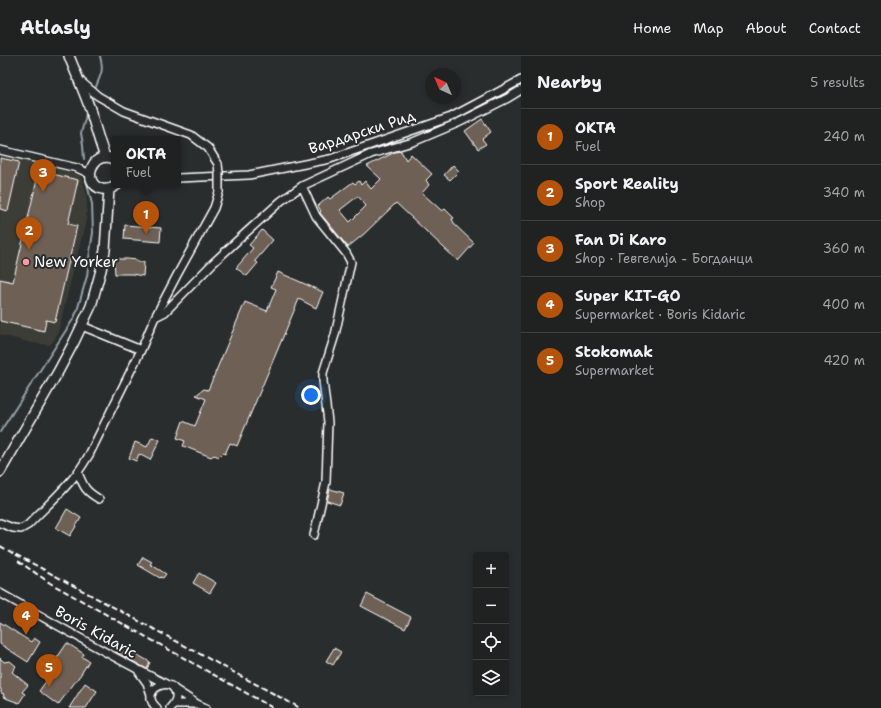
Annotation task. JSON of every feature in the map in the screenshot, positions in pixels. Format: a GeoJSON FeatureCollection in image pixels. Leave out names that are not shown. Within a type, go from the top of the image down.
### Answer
{"type":"FeatureCollection","features":[{"type":"Feature","properties":{"kind":"main road"},"geometry":{"type":"LineString","coordinates":[[0,472],[42,401],[82,326],[91,306],[101,270],[110,188],[95,185],[91,170],[95,162],[106,159],[99,143],[90,109],[69,56]]}},
{"type":"Feature","properties":{"kind":"street"},"geometry":{"type":"LineString","coordinates":[[0,523],[13,528],[21,529],[28,525],[78,473],[141,350],[155,317],[214,208],[219,192],[218,164],[208,148],[191,135],[124,111],[98,96],[78,80]]}},
{"type":"Feature","properties":{"kind":"street","name":"Вардарски Рид"},"geometry":{"type":"LineString","coordinates":[[181,178],[249,175],[330,159],[451,117],[521,80]]}},
{"type":"Feature","properties":{"kind":"street"},"geometry":{"type":"LineString","coordinates":[[155,317],[165,312],[239,239],[282,201],[302,186],[371,154],[413,142],[458,123],[521,90]]}},
{"type":"Feature","properties":{"kind":"street"},"geometry":{"type":"LineString","coordinates":[[0,150],[76,168],[91,170]]}},
{"type":"Feature","properties":{"kind":"street"},"geometry":{"type":"LineString","coordinates":[[302,186],[316,216],[346,253],[350,262],[335,335],[324,373],[323,382],[328,422],[326,482],[314,535]]}},
{"type":"Feature","properties":{"kind":"street"},"geometry":{"type":"LineString","coordinates":[[82,326],[141,350]]}},
{"type":"Feature","properties":{"kind":"street"},"geometry":{"type":"LineString","coordinates":[[78,473],[88,492],[99,499]]}},
{"type":"Feature","properties":{"kind":"street","name":"Boris Kidaric"},"geometry":{"type":"LineString","coordinates":[[0,593],[137,670],[170,686],[197,704]]}},
{"type":"Feature","properties":{"kind":"street"},"geometry":{"type":"LineString","coordinates":[[137,670],[147,683],[154,706]]}},
{"type":"Feature","properties":{"kind":"street"},"geometry":{"type":"LineString","coordinates":[[151,695],[156,686],[166,684]]}},
{"type":"Feature","properties":{"kind":"street"},"geometry":{"type":"LineString","coordinates":[[174,689],[176,692],[176,697],[172,706],[197,704],[206,708]]}},
{"type":"Feature","properties":{"kind":"shaded area"},"geometry":{"type":"Polygon","coordinates":[[[0,155],[27,160],[76,174],[82,179],[85,189],[87,201],[86,220],[58,332],[50,345],[33,343],[0,335],[0,155]]]}},
{"type":"Feature","properties":{"kind":"building"},"geometry":{"type":"Polygon","coordinates":[[[482,119],[491,132],[482,139],[486,144],[478,149],[465,131],[482,119]]]}},
{"type":"Feature","properties":{"kind":"building"},"geometry":{"type":"Polygon","coordinates":[[[401,151],[406,160],[411,154],[432,174],[426,180],[429,185],[422,193],[442,211],[445,209],[454,218],[452,219],[455,225],[474,243],[458,261],[396,203],[364,234],[348,247],[320,213],[321,211],[318,206],[328,197],[330,199],[353,182],[355,184],[359,181],[361,185],[365,181],[371,189],[381,179],[367,166],[395,152],[401,151]],[[358,196],[340,210],[350,222],[366,206],[358,196]]]}},
{"type":"Feature","properties":{"kind":"building"},"geometry":{"type":"Polygon","coordinates":[[[0,158],[19,162],[8,211],[0,209],[0,158]]]}},
{"type":"Feature","properties":{"kind":"building"},"geometry":{"type":"Polygon","coordinates":[[[453,165],[459,171],[450,180],[444,175],[453,165]]]}},
{"type":"Feature","properties":{"kind":"building"},"geometry":{"type":"Polygon","coordinates":[[[39,171],[78,180],[68,224],[77,226],[55,322],[46,320],[44,331],[0,321],[0,279],[13,282],[39,171]]]}},
{"type":"Feature","properties":{"kind":"building"},"geometry":{"type":"Polygon","coordinates":[[[125,225],[161,228],[160,242],[124,239],[125,225]]]}},
{"type":"Feature","properties":{"kind":"building"},"geometry":{"type":"Polygon","coordinates":[[[262,230],[273,240],[255,261],[258,263],[247,276],[236,268],[253,248],[249,245],[262,230]]]}},
{"type":"Feature","properties":{"kind":"building"},"geometry":{"type":"Polygon","coordinates":[[[114,259],[137,260],[137,262],[144,262],[143,276],[132,274],[115,274],[114,259]]]}},
{"type":"Feature","properties":{"kind":"building"},"geometry":{"type":"Polygon","coordinates":[[[278,272],[323,292],[316,308],[299,299],[237,446],[230,443],[225,454],[223,453],[219,457],[214,455],[211,457],[183,446],[185,441],[177,438],[183,421],[195,426],[206,399],[196,395],[204,389],[208,390],[245,302],[267,311],[276,289],[271,287],[278,272]]]}},
{"type":"Feature","properties":{"kind":"building"},"geometry":{"type":"Polygon","coordinates":[[[152,437],[160,440],[150,460],[139,454],[136,461],[129,458],[135,442],[147,447],[152,437]]]}},
{"type":"Feature","properties":{"kind":"building"},"geometry":{"type":"Polygon","coordinates":[[[330,489],[344,493],[340,505],[327,501],[330,489]]]}},
{"type":"Feature","properties":{"kind":"building"},"geometry":{"type":"Polygon","coordinates":[[[67,509],[81,518],[70,536],[56,528],[67,509]]]}},
{"type":"Feature","properties":{"kind":"building"},"geometry":{"type":"Polygon","coordinates":[[[143,557],[152,562],[150,564],[166,574],[163,578],[160,578],[138,565],[143,557]]]}},
{"type":"Feature","properties":{"kind":"building"},"geometry":{"type":"Polygon","coordinates":[[[199,573],[216,583],[210,593],[193,583],[199,573]]]}},
{"type":"Feature","properties":{"kind":"building"},"geometry":{"type":"Polygon","coordinates":[[[367,594],[411,617],[405,629],[361,606],[367,594]]]}},
{"type":"Feature","properties":{"kind":"building"},"geometry":{"type":"Polygon","coordinates":[[[0,622],[31,642],[34,638],[40,642],[28,662],[0,644],[0,622]]]}},
{"type":"Feature","properties":{"kind":"building"},"geometry":{"type":"Polygon","coordinates":[[[67,643],[84,654],[82,657],[89,661],[58,705],[39,691],[55,669],[51,667],[67,643]]]}},
{"type":"Feature","properties":{"kind":"building"},"geometry":{"type":"Polygon","coordinates":[[[120,645],[150,662],[147,669],[116,652],[120,645]]]}},
{"type":"Feature","properties":{"kind":"building"},"geometry":{"type":"Polygon","coordinates":[[[334,648],[341,652],[333,665],[326,661],[334,648]]]}},
{"type":"Feature","properties":{"kind":"building"},"geometry":{"type":"Polygon","coordinates":[[[0,658],[4,662],[10,661],[16,666],[12,672],[28,685],[22,692],[25,694],[19,703],[3,697],[4,694],[1,693],[0,658]]]}},
{"type":"Feature","properties":{"kind":"building"},"geometry":{"type":"Polygon","coordinates":[[[85,683],[97,691],[86,708],[69,708],[85,683]]]}},
{"type":"Feature","properties":{"kind":"waterway"},"geometry":{"type":"LineString","coordinates":[[96,87],[102,69],[100,56]]}},
{"type":"Feature","properties":{"kind":"waterway"},"geometry":{"type":"LineString","coordinates":[[84,159],[81,133],[86,113]]}},
{"type":"Feature","properties":{"kind":"waterway"},"geometry":{"type":"LineString","coordinates":[[0,432],[74,318],[77,311],[87,276],[93,233],[92,204],[83,173]]}},
{"type":"Feature","properties":{"kind":"railway"},"geometry":{"type":"LineString","coordinates":[[0,546],[300,708]]}},
{"type":"Feature","properties":{"kind":"railway"},"geometry":{"type":"LineString","coordinates":[[18,561],[50,583],[273,708]]}},
{"type":"Feature","properties":{"kind":"place","name":"Fan Di Karo"},"geometry":{"type":"Point","coordinates":[43,192]}},
{"type":"Feature","properties":{"kind":"place","name":"OKTA"},"geometry":{"type":"Point","coordinates":[146,234]}},
{"type":"Feature","properties":{"kind":"place","name":"Sport Reality"},"geometry":{"type":"Point","coordinates":[29,250]}},
{"type":"Feature","properties":{"kind":"place","name":"New Yorker"},"geometry":{"type":"Point","coordinates":[26,262]}},
{"type":"Feature","properties":{"kind":"place","name":"Super KIT-GO"},"geometry":{"type":"Point","coordinates":[26,635]}},
{"type":"Feature","properties":{"kind":"place","name":"Stokomak"},"geometry":{"type":"Point","coordinates":[49,687]}}]}
